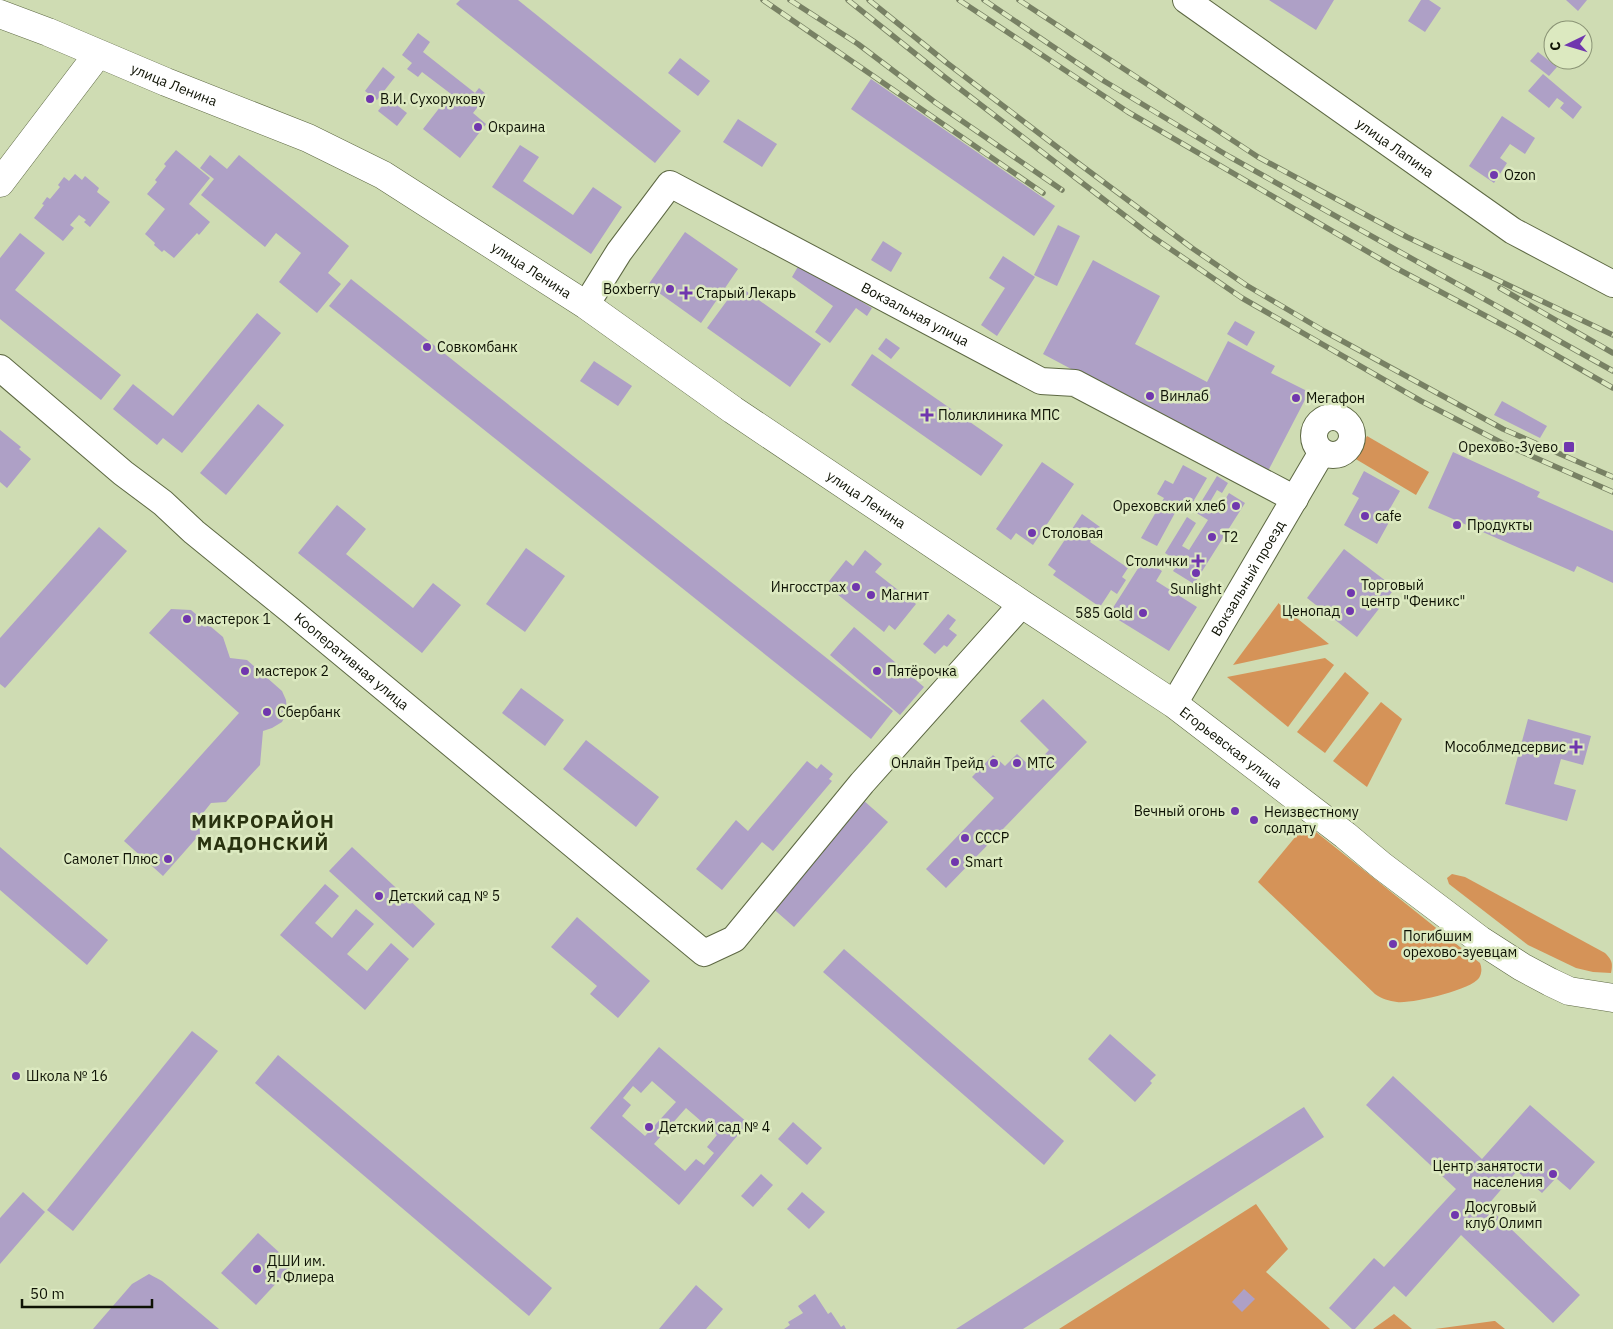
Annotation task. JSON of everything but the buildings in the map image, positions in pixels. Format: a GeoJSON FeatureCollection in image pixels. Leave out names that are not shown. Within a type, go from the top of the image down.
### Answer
{"type":"FeatureCollection","features":[{"type":"Feature","properties":{"kind":"main road","name":"улица Ленина"},"geometry":{"type":"LineString","coordinates":[[0,14],[308,138],[383,175],[586,305],[734,410],[1022,604]]}},
{"type":"Feature","properties":{"kind":"main road"},"geometry":{"type":"LineString","coordinates":[[0,183],[98,54]]}},
{"type":"Feature","properties":{"kind":"main road","name":"Егорьевская улица"},"geometry":{"type":"LineString","coordinates":[[1022,604],[1174,704],[1480,940],[1522,967],[1569,991],[1613,998]]}},
{"type":"Feature","properties":{"kind":"street","name":"улица Лапина"},"geometry":{"type":"LineString","coordinates":[[1186,0],[1513,232],[1613,284]]}},
{"type":"Feature","properties":{"kind":"street","name":"Вокзальная улица"},"geometry":{"type":"LineString","coordinates":[[586,305],[620,252],[670,184],[1041,381],[1075,383],[1295,499]]}},
{"type":"Feature","properties":{"kind":"street","name":"Кооперативная улица"},"geometry":{"type":"LineString","coordinates":[[0,368],[194,532],[704,953],[734,939],[862,783],[1022,604]]}},
{"type":"Feature","properties":{"kind":"street","name":"Вокзальный проезд"},"geometry":{"type":"LineString","coordinates":[[1174,704],[1322,452]]}},
{"type":"Feature","properties":{"kind":"shaded area"},"geometry":{"type":"Polygon","coordinates":[[[1367,436],[1429,472],[1416,495],[1354,458],[1367,436]]]}},
{"type":"Feature","properties":{"kind":"shaded area"},"geometry":{"type":"Polygon","coordinates":[[[1278,604],[1329,644],[1233,665],[1278,604]]]}},
{"type":"Feature","properties":{"kind":"shaded area"},"geometry":{"type":"Polygon","coordinates":[[[1325,658],[1334,665],[1288,727],[1227,677],[1325,658]]]}},
{"type":"Feature","properties":{"kind":"shaded area"},"geometry":{"type":"Polygon","coordinates":[[[1345,672],[1369,693],[1325,753],[1297,732],[1345,672]]]}},
{"type":"Feature","properties":{"kind":"shaded area"},"geometry":{"type":"Polygon","coordinates":[[[1381,702],[1402,719],[1367,787],[1333,761],[1381,702]]]}},
{"type":"Feature","properties":{"kind":"shaded area"},"geometry":{"type":"Polygon","coordinates":[[[1306,824],[1480,963],[1481,974],[1479,978],[1474,983],[1465,987],[1415,1001],[1394,1002],[1375,994],[1258,882],[1306,824]]]}},
{"type":"Feature","properties":{"kind":"shaded area"},"geometry":{"type":"Polygon","coordinates":[[[1452,874],[1465,877],[1605,953],[1611,962],[1611,973],[1593,972],[1576,968],[1528,945],[1449,884],[1447,878],[1452,874]]]}},
{"type":"Feature","properties":{"kind":"shaded area"},"geometry":{"type":"Polygon","coordinates":[[[1256,1204],[1288,1249],[1266,1272],[1330,1329],[1059,1329],[1256,1204]]]}},
{"type":"Feature","properties":{"kind":"shaded area"},"geometry":{"type":"Polygon","coordinates":[[[1394,1314],[1412,1329],[1373,1329],[1394,1314]]]}},
{"type":"Feature","properties":{"kind":"shaded area"},"geometry":{"type":"Polygon","coordinates":[[[1494,1321],[1505,1329],[1435,1329],[1494,1321]]]}},
{"type":"Feature","properties":{"kind":"railway"},"geometry":{"type":"LineString","coordinates":[[763,0],[1043,193]]}},
{"type":"Feature","properties":{"kind":"railway"},"geometry":{"type":"LineString","coordinates":[[790,0],[858,44],[936,103],[1062,190]]}},
{"type":"Feature","properties":{"kind":"railway"},"geometry":{"type":"LineString","coordinates":[[848,0],[1150,235],[1242,298],[1421,401],[1504,444],[1613,492]]}},
{"type":"Feature","properties":{"kind":"railway"},"geometry":{"type":"LineString","coordinates":[[869,0],[947,63],[1078,163],[1192,248],[1246,285],[1324,331],[1503,429],[1613,477]]}},
{"type":"Feature","properties":{"kind":"railway"},"geometry":{"type":"LineString","coordinates":[[959,0],[1128,112],[1394,267],[1514,331],[1613,388]]}},
{"type":"Feature","properties":{"kind":"railway"},"geometry":{"type":"LineString","coordinates":[[984,0],[1104,81],[1230,157],[1613,371]]}},
{"type":"Feature","properties":{"kind":"railway"},"geometry":{"type":"LineString","coordinates":[[1019,0],[1258,157],[1407,237],[1613,335]]}},
{"type":"Feature","properties":{"kind":"railway"},"geometry":{"type":"LineString","coordinates":[[1500,288],[1613,353]]}},
{"type":"Feature","properties":{"kind":"place","name":"В.И. Сухорукову"},"geometry":{"type":"Point","coordinates":[370,99]}},
{"type":"Feature","properties":{"kind":"place","name":"Окраина"},"geometry":{"type":"Point","coordinates":[478,127]}},
{"type":"Feature","properties":{"kind":"place","name":"Ozon"},"geometry":{"type":"Point","coordinates":[1494,175]}},
{"type":"Feature","properties":{"kind":"place","name":"Boxberry"},"geometry":{"type":"Point","coordinates":[670,289]}},
{"type":"Feature","properties":{"kind":"place","name":"Старый Лекарь"},"geometry":{"type":"Point","coordinates":[686,293]}},
{"type":"Feature","properties":{"kind":"place","name":"Совкомбанк"},"geometry":{"type":"Point","coordinates":[427,347]}},
{"type":"Feature","properties":{"kind":"place","name":"Винлаб"},"geometry":{"type":"Point","coordinates":[1150,396]}},
{"type":"Feature","properties":{"kind":"place","name":"Мегафон"},"geometry":{"type":"Point","coordinates":[1296,398]}},
{"type":"Feature","properties":{"kind":"place","name":"Поликлиника МПС"},"geometry":{"type":"Point","coordinates":[927,415]}},
{"type":"Feature","properties":{"kind":"place","name":"Орехово-Зуево"},"geometry":{"type":"Point","coordinates":[1569,447]}},
{"type":"Feature","properties":{"kind":"place","name":"Ореховский хлеб"},"geometry":{"type":"Point","coordinates":[1236,506]}},
{"type":"Feature","properties":{"kind":"place","name":"cafe"},"geometry":{"type":"Point","coordinates":[1365,516]}},
{"type":"Feature","properties":{"kind":"place","name":"Продукты"},"geometry":{"type":"Point","coordinates":[1457,525]}},
{"type":"Feature","properties":{"kind":"place","name":"Столовая"},"geometry":{"type":"Point","coordinates":[1032,533]}},
{"type":"Feature","properties":{"kind":"place","name":"T2"},"geometry":{"type":"Point","coordinates":[1212,537]}},
{"type":"Feature","properties":{"kind":"place","name":"Столички"},"geometry":{"type":"Point","coordinates":[1198,561]}},
{"type":"Feature","properties":{"kind":"place","name":"Sunlight"},"geometry":{"type":"Point","coordinates":[1196,573]}},
{"type":"Feature","properties":{"kind":"place","name":"Ингосстрах"},"geometry":{"type":"Point","coordinates":[856,587]}},
{"type":"Feature","properties":{"kind":"place","name":"Торговый центр \"Феникс\""},"geometry":{"type":"Point","coordinates":[1351,593]}},
{"type":"Feature","properties":{"kind":"place","name":"Магнит"},"geometry":{"type":"Point","coordinates":[871,595]}},
{"type":"Feature","properties":{"kind":"place","name":"Ценопад"},"geometry":{"type":"Point","coordinates":[1350,611]}},
{"type":"Feature","properties":{"kind":"place","name":"585 Gold"},"geometry":{"type":"Point","coordinates":[1143,613]}},
{"type":"Feature","properties":{"kind":"place","name":"мастерок 1"},"geometry":{"type":"Point","coordinates":[187,619]}},
{"type":"Feature","properties":{"kind":"place","name":"мастерок 2"},"geometry":{"type":"Point","coordinates":[245,671]}},
{"type":"Feature","properties":{"kind":"place","name":"Пятёрочка"},"geometry":{"type":"Point","coordinates":[877,671]}},
{"type":"Feature","properties":{"kind":"place","name":"Сбербанк"},"geometry":{"type":"Point","coordinates":[267,712]}},
{"type":"Feature","properties":{"kind":"place","name":"Мособлмедсервис"},"geometry":{"type":"Point","coordinates":[1576,747]}},
{"type":"Feature","properties":{"kind":"place","name":"Онлайн Трейд"},"geometry":{"type":"Point","coordinates":[994,763]}},
{"type":"Feature","properties":{"kind":"place","name":"МТС"},"geometry":{"type":"Point","coordinates":[1017,763]}},
{"type":"Feature","properties":{"kind":"place","name":"Вечный огонь"},"geometry":{"type":"Point","coordinates":[1235,811]}},
{"type":"Feature","properties":{"kind":"place","name":"Неизвестному солдату"},"geometry":{"type":"Point","coordinates":[1254,820]}},
{"type":"Feature","properties":{"kind":"place","name":"СССР"},"geometry":{"type":"Point","coordinates":[965,838]}},
{"type":"Feature","properties":{"kind":"place","name":"Самолет Плюс"},"geometry":{"type":"Point","coordinates":[168,859]}},
{"type":"Feature","properties":{"kind":"place","name":"Smart"},"geometry":{"type":"Point","coordinates":[955,862]}},
{"type":"Feature","properties":{"kind":"place","name":"Детский сад № 5"},"geometry":{"type":"Point","coordinates":[379,896]}},
{"type":"Feature","properties":{"kind":"place","name":"Погибшим орехово-зуевцам"},"geometry":{"type":"Point","coordinates":[1393,944]}},
{"type":"Feature","properties":{"kind":"place","name":"Школа № 16"},"geometry":{"type":"Point","coordinates":[16,1076]}},
{"type":"Feature","properties":{"kind":"place","name":"Детский сад № 4"},"geometry":{"type":"Point","coordinates":[649,1127]}},
{"type":"Feature","properties":{"kind":"place","name":"Центр занятости населения"},"geometry":{"type":"Point","coordinates":[1553,1174]}},
{"type":"Feature","properties":{"kind":"place","name":"Досуговый клуб Олимп"},"geometry":{"type":"Point","coordinates":[1455,1215]}},
{"type":"Feature","properties":{"kind":"place","name":"ДШИ им. Я. Флиера"},"geometry":{"type":"Point","coordinates":[257,1269]}},
{"type":"Feature","properties":{"kind":"district","name":"МИКРОРАЙОН МАДОНСКИЙ"},"geometry":{"type":"Point","coordinates":[263,832]}}]}
